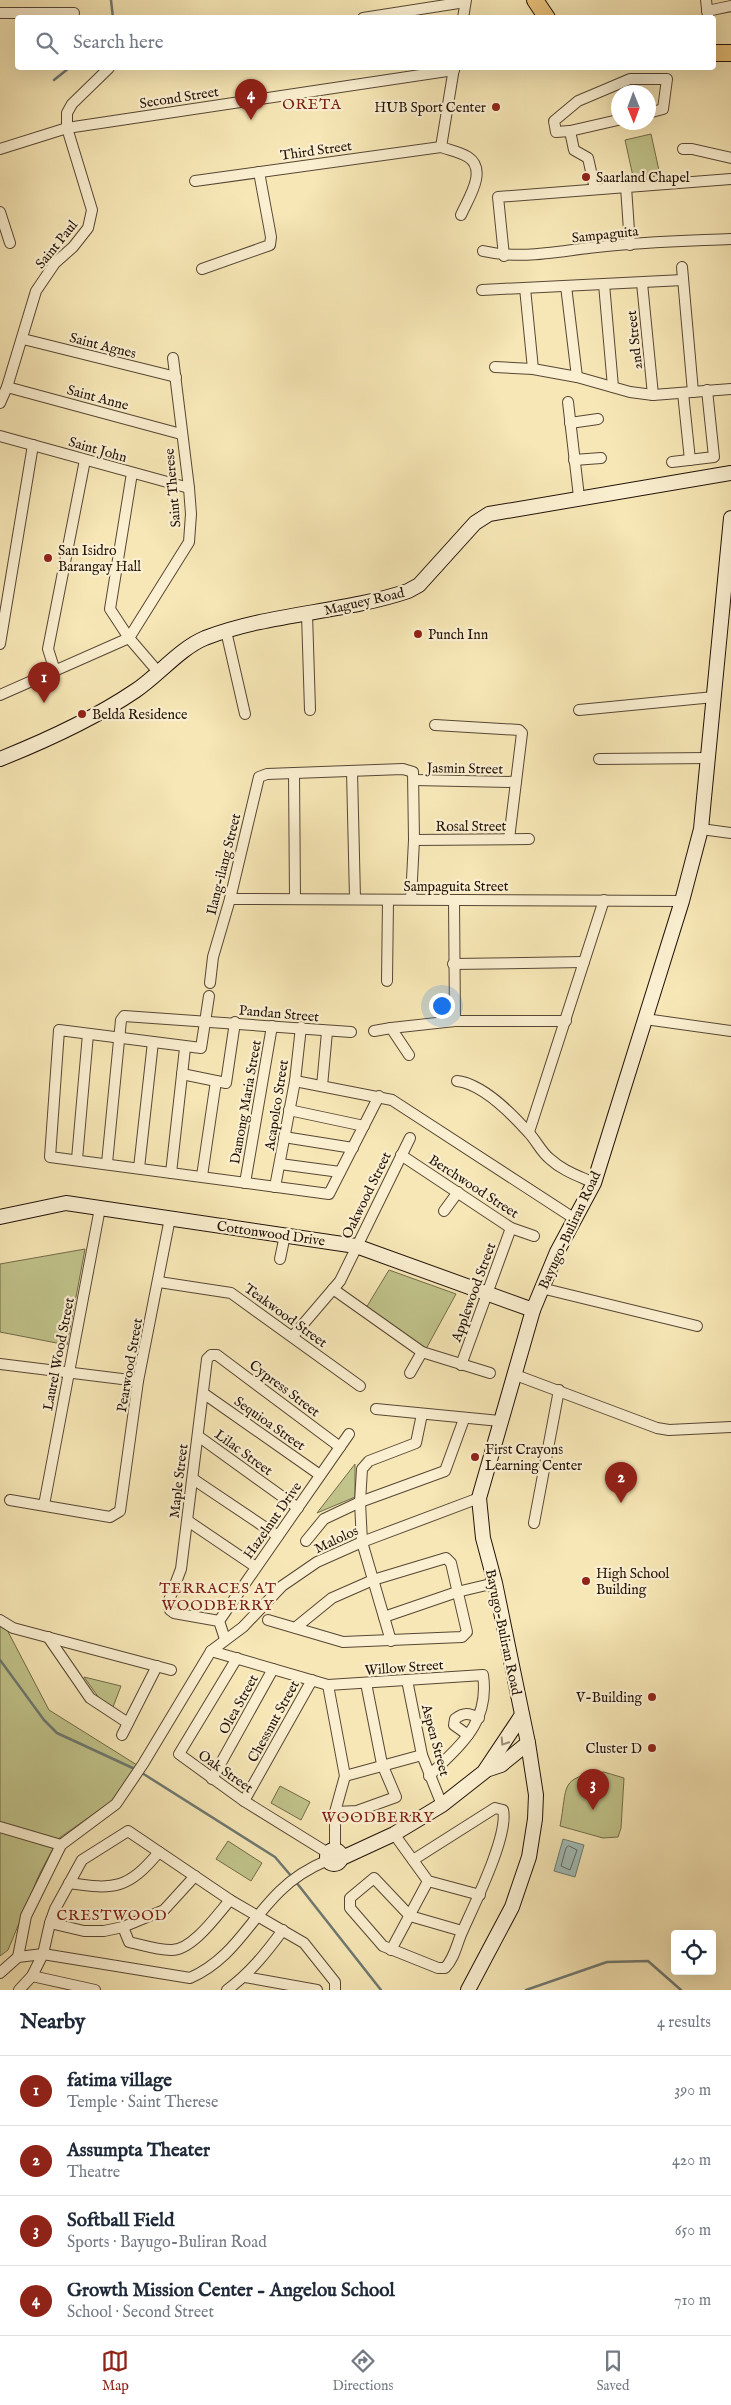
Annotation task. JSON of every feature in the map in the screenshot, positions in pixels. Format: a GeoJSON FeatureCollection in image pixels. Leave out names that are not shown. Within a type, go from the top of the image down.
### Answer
{"type":"FeatureCollection","features":[{"type":"Feature","properties":{"kind":"main road"},"geometry":{"type":"LineString","coordinates":[[535,0],[546,15]]}},
{"type":"Feature","properties":{"kind":"main road"},"geometry":{"type":"LineString","coordinates":[[716,53],[731,53]]}},
{"type":"Feature","properties":{"kind":"street"},"geometry":{"type":"LineString","coordinates":[[706,0],[708,14],[731,6]]}},
{"type":"Feature","properties":{"kind":"street"},"geometry":{"type":"LineString","coordinates":[[381,15],[465,1],[463,15]]}},
{"type":"Feature","properties":{"kind":"street"},"geometry":{"type":"LineString","coordinates":[[0,13],[74,13]]}},
{"type":"Feature","properties":{"kind":"street"},"geometry":{"type":"LineString","coordinates":[[67,128],[67,113],[72,104],[107,70]]}},
{"type":"Feature","properties":{"kind":"street","name":"Second Street"},"geometry":{"type":"LineString","coordinates":[[0,149],[67,128],[447,70]]}},
{"type":"Feature","properties":{"kind":"street"},"geometry":{"type":"LineString","coordinates":[[454,70],[441,147],[469,157],[477,170],[476,181],[460,215]]}},
{"type":"Feature","properties":{"kind":"street"},"geometry":{"type":"LineString","coordinates":[[616,85],[630,79],[667,79],[663,109],[656,111]]}},
{"type":"Feature","properties":{"kind":"street"},"geometry":{"type":"LineString","coordinates":[[611,87],[578,101],[554,121],[556,132],[570,131],[611,122]]}},
{"type":"Feature","properties":{"kind":"street","name":"Saint Paul"},"geometry":{"type":"LineString","coordinates":[[0,403],[23,339],[36,291],[56,263],[73,247],[88,228],[92,210],[67,128]]}},
{"type":"Feature","properties":{"kind":"street"},"geometry":{"type":"LineString","coordinates":[[570,131],[574,150],[588,158],[595,190]]}},
{"type":"Feature","properties":{"kind":"street","name":"Third Street"},"geometry":{"type":"LineString","coordinates":[[195,181],[441,147]]}},
{"type":"Feature","properties":{"kind":"street"},"geometry":{"type":"LineString","coordinates":[[682,149],[692,149],[731,158]]}},
{"type":"Feature","properties":{"kind":"street"},"geometry":{"type":"LineString","coordinates":[[202,269],[270,245],[258,172]]}},
{"type":"Feature","properties":{"kind":"street"},"geometry":{"type":"LineString","coordinates":[[504,256],[498,197],[731,179]]}},
{"type":"Feature","properties":{"kind":"street"},"geometry":{"type":"LineString","coordinates":[[626,187],[630,245]]}},
{"type":"Feature","properties":{"kind":"street"},"geometry":{"type":"LineString","coordinates":[[0,212],[10,244]]}},
{"type":"Feature","properties":{"kind":"street","name":"Sampaguita"},"geometry":{"type":"LineString","coordinates":[[483,251],[504,256],[630,245],[731,239]]}},
{"type":"Feature","properties":{"kind":"street"},"geometry":{"type":"LineString","coordinates":[[682,267],[690,460]]}},
{"type":"Feature","properties":{"kind":"street"},"geometry":{"type":"LineString","coordinates":[[482,290],[683,280]]}},
{"type":"Feature","properties":{"kind":"street","name":"2nd Street"},"geometry":{"type":"LineString","coordinates":[[642,282],[653,395]]}},
{"type":"Feature","properties":{"kind":"street"},"geometry":{"type":"LineString","coordinates":[[604,284],[613,387]]}},
{"type":"Feature","properties":{"kind":"street"},"geometry":{"type":"LineString","coordinates":[[566,286],[577,377]]}},
{"type":"Feature","properties":{"kind":"street"},"geometry":{"type":"LineString","coordinates":[[525,288],[533,369]]}},
{"type":"Feature","properties":{"kind":"street","name":"Saint Agnes"},"geometry":{"type":"LineString","coordinates":[[23,339],[176,377]]}},
{"type":"Feature","properties":{"kind":"street","name":"Saint Therese"},"geometry":{"type":"LineString","coordinates":[[129,638],[189,542],[191,514],[189,488],[173,358]]}},
{"type":"Feature","properties":{"kind":"street"},"geometry":{"type":"LineString","coordinates":[[495,367],[533,369],[577,377],[630,392],[653,395],[731,389]]}},
{"type":"Feature","properties":{"kind":"street","name":"Saint Anne"},"geometry":{"type":"LineString","coordinates":[[7,387],[181,434]]}},
{"type":"Feature","properties":{"kind":"street"},"geometry":{"type":"LineString","coordinates":[[672,462],[714,457],[707,390]]}},
{"type":"Feature","properties":{"kind":"street"},"geometry":{"type":"LineString","coordinates":[[568,402],[579,497]]}},
{"type":"Feature","properties":{"kind":"street"},"geometry":{"type":"LineString","coordinates":[[570,423],[598,419]]}},
{"type":"Feature","properties":{"kind":"street","name":"Saint John"},"geometry":{"type":"LineString","coordinates":[[0,436],[189,488]]}},
{"type":"Feature","properties":{"kind":"street"},"geometry":{"type":"LineString","coordinates":[[0,644],[33,445]]}},
{"type":"Feature","properties":{"kind":"street"},"geometry":{"type":"LineString","coordinates":[[574,460],[601,458]]}},
{"type":"Feature","properties":{"kind":"street"},"geometry":{"type":"LineString","coordinates":[[54,671],[48,650],[85,460]]}},
{"type":"Feature","properties":{"kind":"street","name":"Maguey Road"},"geometry":{"type":"LineString","coordinates":[[0,759],[38,744],[106,710],[159,673],[193,645],[226,631],[408,591],[425,579],[475,523],[489,514],[731,472]]}},
{"type":"Feature","properties":{"kind":"street"},"geometry":{"type":"LineString","coordinates":[[132,473],[110,609],[129,638],[159,673]]}},
{"type":"Feature","properties":{"kind":"street","name":"Bayugo-Buliran Road"},"geometry":{"type":"LineString","coordinates":[[468,1990],[512,1907],[529,1858],[535,1819],[536,1795],[528,1743],[495,1583],[483,1538],[479,1498],[513,1374],[541,1288],[557,1252],[594,1183],[682,900],[701,829],[731,518]]}},
{"type":"Feature","properties":{"kind":"street"},"geometry":{"type":"LineString","coordinates":[[307,614],[310,710]]}},
{"type":"Feature","properties":{"kind":"street"},"geometry":{"type":"LineString","coordinates":[[226,631],[246,714]]}},
{"type":"Feature","properties":{"kind":"street"},"geometry":{"type":"LineString","coordinates":[[0,695],[129,638]]}},
{"type":"Feature","properties":{"kind":"street"},"geometry":{"type":"LineString","coordinates":[[579,710],[714,697]]}},
{"type":"Feature","properties":{"kind":"street"},"geometry":{"type":"LineString","coordinates":[[435,725],[520,730],[522,733],[508,839]]}},
{"type":"Feature","properties":{"kind":"street"},"geometry":{"type":"LineString","coordinates":[[599,759],[709,758]]}},
{"type":"Feature","properties":{"kind":"street"},"geometry":{"type":"LineString","coordinates":[[295,899],[294,773],[408,769],[413,772],[414,780],[414,840],[411,899]]}},
{"type":"Feature","properties":{"kind":"street"},"geometry":{"type":"LineString","coordinates":[[352,771],[355,899]]}},
{"type":"Feature","properties":{"kind":"street","name":"Ilang-ilang Street"},"geometry":{"type":"LineString","coordinates":[[210,984],[213,958],[230,899],[259,777],[267,774],[294,773]]}},
{"type":"Feature","properties":{"kind":"street","name":"Jasmin Street"},"geometry":{"type":"LineString","coordinates":[[414,780],[516,782]]}},
{"type":"Feature","properties":{"kind":"street"},"geometry":{"type":"LineString","coordinates":[[701,829],[731,833]]}},
{"type":"Feature","properties":{"kind":"street","name":"Rosal Street"},"geometry":{"type":"LineString","coordinates":[[414,840],[529,839]]}},
{"type":"Feature","properties":{"kind":"street","name":"Sampaguita Street"},"geometry":{"type":"LineString","coordinates":[[230,899],[682,900]]}},
{"type":"Feature","properties":{"kind":"street"},"geometry":{"type":"LineString","coordinates":[[386,981],[388,900]]}},
{"type":"Feature","properties":{"kind":"street"},"geometry":{"type":"LineString","coordinates":[[454,900],[453,964],[455,1021]]}},
{"type":"Feature","properties":{"kind":"street"},"geometry":{"type":"LineString","coordinates":[[529,1132],[604,900]]}},
{"type":"Feature","properties":{"kind":"street"},"geometry":{"type":"LineString","coordinates":[[453,964],[584,962]]}},
{"type":"Feature","properties":{"kind":"street"},"geometry":{"type":"LineString","coordinates":[[208,996],[201,1048],[185,1048],[59,1030],[50,1157],[77,1159],[329,1194],[379,1096]]}},
{"type":"Feature","properties":{"kind":"street","name":"Pandan Street"},"geometry":{"type":"LineString","coordinates":[[120,1038],[122,1019],[126,1015],[204,1023],[235,1022],[301,1027],[327,1032],[351,1032]]}},
{"type":"Feature","properties":{"kind":"street"},"geometry":{"type":"LineString","coordinates":[[645,1018],[731,1031]]}},
{"type":"Feature","properties":{"kind":"street"},"geometry":{"type":"LineString","coordinates":[[374,1031],[455,1021],[566,1021]]}},
{"type":"Feature","properties":{"kind":"street"},"geometry":{"type":"LineString","coordinates":[[182,1074],[226,1083],[235,1022]]}},
{"type":"Feature","properties":{"kind":"street","name":"Damong Maria Street"},"geometry":{"type":"LineString","coordinates":[[245,1182],[272,1026]]}},
{"type":"Feature","properties":{"kind":"street","name":"Acapolco Street"},"geometry":{"type":"LineString","coordinates":[[275,1187],[295,1080],[301,1027]]}},
{"type":"Feature","properties":{"kind":"street"},"geometry":{"type":"LineString","coordinates":[[391,1028],[409,1055]]}},
{"type":"Feature","properties":{"kind":"street"},"geometry":{"type":"LineString","coordinates":[[322,1086],[327,1032]]}},
{"type":"Feature","properties":{"kind":"street"},"geometry":{"type":"LineString","coordinates":[[77,1159],[88,1034]]}},
{"type":"Feature","properties":{"kind":"street"},"geometry":{"type":"LineString","coordinates":[[107,1163],[120,1038]]}},
{"type":"Feature","properties":{"kind":"street"},"geometry":{"type":"LineString","coordinates":[[139,1168],[153,1042]]}},
{"type":"Feature","properties":{"kind":"street"},"geometry":{"type":"LineString","coordinates":[[171,1173],[185,1048]]}},
{"type":"Feature","properties":{"kind":"street"},"geometry":{"type":"LineString","coordinates":[[295,1080],[392,1100],[575,1219]]}},
{"type":"Feature","properties":{"kind":"street"},"geometry":{"type":"LineString","coordinates":[[457,1080],[466,1082],[484,1091],[529,1132],[548,1157],[562,1169],[594,1183]]}},
{"type":"Feature","properties":{"kind":"street"},"geometry":{"type":"LineString","coordinates":[[202,1176],[216,1081]]}},
{"type":"Feature","properties":{"kind":"street"},"geometry":{"type":"LineString","coordinates":[[289,1110],[334,1118],[364,1126]]}},
{"type":"Feature","properties":{"kind":"street"},"geometry":{"type":"LineString","coordinates":[[284,1137],[353,1148]]}},
{"type":"Feature","properties":{"kind":"street","name":"Oakwood Street"},"geometry":{"type":"LineString","coordinates":[[293,1336],[340,1281],[410,1138]]}},
{"type":"Feature","properties":{"kind":"street","name":"Berchwood Street"},"geometry":{"type":"LineString","coordinates":[[401,1155],[512,1228],[534,1236]]}},
{"type":"Feature","properties":{"kind":"street"},"geometry":{"type":"LineString","coordinates":[[280,1164],[340,1172]]}},
{"type":"Feature","properties":{"kind":"street"},"geometry":{"type":"LineString","coordinates":[[444,1211],[458,1192]]}},
{"type":"Feature","properties":{"kind":"street","name":"Cottonwood Drive"},"geometry":{"type":"LineString","coordinates":[[0,1216],[66,1203],[356,1246],[533,1310]]}},
{"type":"Feature","properties":{"kind":"street","name":"Laurel Wood Street"},"geometry":{"type":"LineString","coordinates":[[44,1504],[100,1208]]}},
{"type":"Feature","properties":{"kind":"street","name":"Pearwood Street"},"geometry":{"type":"LineString","coordinates":[[44,1504],[110,1517],[120,1511],[138,1381],[159,1282],[170,1218]]}},
{"type":"Feature","properties":{"kind":"street","name":"Applewood Street"},"geometry":{"type":"LineString","coordinates":[[461,1365],[512,1228]]}},
{"type":"Feature","properties":{"kind":"street"},"geometry":{"type":"LineString","coordinates":[[280,1259],[285,1235]]}},
{"type":"Feature","properties":{"kind":"street","name":"Teakwood Street"},"geometry":{"type":"LineString","coordinates":[[159,1282],[231,1293],[360,1386]]}},
{"type":"Feature","properties":{"kind":"street"},"geometry":{"type":"LineString","coordinates":[[541,1288],[697,1326]]}},
{"type":"Feature","properties":{"kind":"street"},"geometry":{"type":"LineString","coordinates":[[333,1289],[422,1352],[490,1372]]}},
{"type":"Feature","properties":{"kind":"street"},"geometry":{"type":"LineString","coordinates":[[410,1372],[422,1352]]}},
{"type":"Feature","properties":{"kind":"street","name":"Maple Street"},"geometry":{"type":"LineString","coordinates":[[211,1355],[207,1359],[181,1569],[168,1603],[170,1610],[174,1613],[219,1621]]}},
{"type":"Feature","properties":{"kind":"street","name":"Cypress Street"},"geometry":{"type":"LineString","coordinates":[[211,1355],[217,1355],[340,1447]]}},
{"type":"Feature","properties":{"kind":"street"},"geometry":{"type":"LineString","coordinates":[[0,1364],[138,1381]]}},
{"type":"Feature","properties":{"kind":"street"},"geometry":{"type":"LineString","coordinates":[[513,1374],[657,1428],[669,1430],[731,1427]]}},
{"type":"Feature","properties":{"kind":"street"},"geometry":{"type":"LineString","coordinates":[[534,1523],[559,1390]]}},
{"type":"Feature","properties":{"kind":"street","name":"Sequioa Street"},"geometry":{"type":"LineString","coordinates":[[203,1393],[320,1475]]}},
{"type":"Feature","properties":{"kind":"street"},"geometry":{"type":"LineString","coordinates":[[376,1410],[500,1422]]}},
{"type":"Feature","properties":{"kind":"street"},"geometry":{"type":"LineString","coordinates":[[391,1641],[362,1542],[360,1502],[362,1469],[365,1464],[416,1444],[422,1414]]}},
{"type":"Feature","properties":{"kind":"street"},"geometry":{"type":"LineString","coordinates":[[306,1541],[324,1519],[360,1502],[445,1471],[464,1419]]}},
{"type":"Feature","properties":{"kind":"street","name":"Hazelnut Drive"},"geometry":{"type":"LineString","coordinates":[[219,1621],[349,1434]]}},
{"type":"Feature","properties":{"kind":"street","name":"Lilac Street"},"geometry":{"type":"LineString","coordinates":[[198,1436],[298,1508]]}},
{"type":"Feature","properties":{"kind":"street"},"geometry":{"type":"LineString","coordinates":[[192,1479],[278,1536]]}},
{"type":"Feature","properties":{"kind":"street","name":"Malolos"},"geometry":{"type":"LineString","coordinates":[[61,1845],[116,1804],[143,1764],[211,1651],[242,1628],[282,1586],[317,1562],[362,1542],[479,1498]]}},
{"type":"Feature","properties":{"kind":"street"},"geometry":{"type":"LineString","coordinates":[[10,1500],[44,1504]]}},
{"type":"Feature","properties":{"kind":"street"},"geometry":{"type":"LineString","coordinates":[[188,1521],[256,1567]]}},
{"type":"Feature","properties":{"kind":"street"},"geometry":{"type":"LineString","coordinates":[[268,1620],[343,1642],[464,1636],[467,1629],[451,1563],[446,1558],[373,1580],[332,1598],[296,1628]]}},
{"type":"Feature","properties":{"kind":"street"},"geometry":{"type":"LineString","coordinates":[[384,1617],[457,1592],[495,1583]]}},
{"type":"Feature","properties":{"kind":"street"},"geometry":{"type":"LineString","coordinates":[[0,1620],[13,1628],[171,1670]]}},
{"type":"Feature","properties":{"kind":"street"},"geometry":{"type":"LineString","coordinates":[[219,1621],[225,1639]]}},
{"type":"Feature","properties":{"kind":"street"},"geometry":{"type":"LineString","coordinates":[[48,1637],[90,1698],[128,1723]]}},
{"type":"Feature","properties":{"kind":"street","name":"Willow Street"},"geometry":{"type":"LineString","coordinates":[[211,1651],[328,1686],[483,1676],[485,1690],[484,1706],[479,1718],[468,1735],[429,1776]]}},
{"type":"Feature","properties":{"kind":"street","name":"Oak Street"},"geometry":{"type":"LineString","coordinates":[[237,1658],[179,1754],[244,1800],[333,1855]]}},
{"type":"Feature","properties":{"kind":"street"},"geometry":{"type":"LineString","coordinates":[[122,1735],[157,1666]]}},
{"type":"Feature","properties":{"kind":"street","name":"Olea Street"},"geometry":{"type":"LineString","coordinates":[[212,1779],[273,1669]]}},
{"type":"Feature","properties":{"kind":"street","name":"Chessnut Street"},"geometry":{"type":"LineString","coordinates":[[244,1800],[312,1680]]}},
{"type":"Feature","properties":{"kind":"street","name":"Aspen Street"},"geometry":{"type":"LineString","coordinates":[[407,1680],[422,1755],[442,1805]]}},
{"type":"Feature","properties":{"kind":"street"},"geometry":{"type":"LineString","coordinates":[[335,1812],[364,1809],[396,1797],[382,1764],[366,1683]]}},
{"type":"Feature","properties":{"kind":"street"},"geometry":{"type":"LineString","coordinates":[[328,1686],[346,1776],[335,1812],[333,1855]]}},
{"type":"Feature","properties":{"kind":"street"},"geometry":{"type":"LineString","coordinates":[[468,1735],[454,1725],[455,1719],[461,1714],[470,1714],[479,1718]]}},
{"type":"Feature","properties":{"kind":"street"},"geometry":{"type":"LineString","coordinates":[[0,1973],[18,1957],[43,1954],[190,1978],[203,1972],[237,1943],[279,1892],[300,1874],[333,1855],[394,1834],[442,1805],[486,1770],[522,1715]]}},
{"type":"Feature","properties":{"kind":"street"},"geometry":{"type":"LineString","coordinates":[[486,1770],[501,1765],[528,1743]]}},
{"type":"Feature","properties":{"kind":"street"},"geometry":{"type":"LineString","coordinates":[[346,1776],[382,1764],[422,1755]]}},
{"type":"Feature","properties":{"kind":"street"},"geometry":{"type":"LineString","coordinates":[[413,1860],[495,1808],[504,1812],[504,1824],[480,1895],[462,1931],[450,1963],[446,1968],[438,1968],[383,1946],[348,1903],[350,1898],[374,1878],[410,1916],[462,1931]]}},
{"type":"Feature","properties":{"kind":"street"},"geometry":{"type":"LineString","coordinates":[[0,1827],[61,1845],[26,1916],[18,1957]]}},
{"type":"Feature","properties":{"kind":"street"},"geometry":{"type":"LineString","coordinates":[[19,1990],[32,1976],[43,1954],[50,1923],[82,1860],[128,1831],[230,1900],[304,1943],[335,1982],[335,1990]]}},
{"type":"Feature","properties":{"kind":"street"},"geometry":{"type":"LineString","coordinates":[[394,1834],[428,1881],[480,1895]]}},
{"type":"Feature","properties":{"kind":"street"},"geometry":{"type":"LineString","coordinates":[[69,1884],[102,1888],[124,1884],[144,1870],[158,1852]]}},
{"type":"Feature","properties":{"kind":"street"},"geometry":{"type":"LineString","coordinates":[[50,1923],[84,1931],[104,1931],[123,1928],[164,1910],[195,1876]]}},
{"type":"Feature","properties":{"kind":"street"},"geometry":{"type":"LineString","coordinates":[[391,1950],[428,1881]]}},
{"type":"Feature","properties":{"kind":"street"},"geometry":{"type":"LineString","coordinates":[[123,1928],[129,1942],[172,1951],[180,1949],[201,1934],[230,1900]]}},
{"type":"Feature","properties":{"kind":"street"},"geometry":{"type":"LineString","coordinates":[[227,1990],[245,1977],[283,1930]]}},
{"type":"Feature","properties":{"kind":"street"},"geometry":{"type":"LineString","coordinates":[[32,1976],[60,1986],[95,1990]]}},
{"type":"Feature","properties":{"kind":"street"},"geometry":{"type":"LineString","coordinates":[[245,1977],[317,1990]]}},
{"type":"Feature","properties":{"kind":"green space"},"geometry":{"type":"Polygon","coordinates":[[[651,134],[660,175],[634,181],[625,140],[651,134]]]}},
{"type":"Feature","properties":{"kind":"green space"},"geometry":{"type":"Polygon","coordinates":[[[85,1249],[67,1345],[0,1332],[0,1264],[85,1249]]]}},
{"type":"Feature","properties":{"kind":"green space"},"geometry":{"type":"Polygon","coordinates":[[[389,1270],[456,1294],[426,1349],[366,1308],[389,1270]]]}},
{"type":"Feature","properties":{"kind":"green space"},"geometry":{"type":"Polygon","coordinates":[[[355,1464],[355,1497],[317,1513],[355,1464]]]}},
{"type":"Feature","properties":{"kind":"green space"},"geometry":{"type":"Polygon","coordinates":[[[0,1623],[4,1624],[49,1710],[137,1765],[112,1801],[58,1839],[39,1875],[8,1950],[0,1956],[0,1623]]]}},
{"type":"Feature","properties":{"kind":"green space"},"geometry":{"type":"Polygon","coordinates":[[[84,1677],[121,1686],[113,1707],[99,1698],[84,1677]]]}},
{"type":"Feature","properties":{"kind":"green space"},"geometry":{"type":"Polygon","coordinates":[[[604,1772],[624,1778],[621,1828],[618,1837],[603,1838],[560,1826],[565,1793],[572,1781],[589,1774],[604,1772]]]}},
{"type":"Feature","properties":{"kind":"green space"},"geometry":{"type":"Polygon","coordinates":[[[280,1786],[310,1802],[301,1820],[271,1803],[280,1786]]]}},
{"type":"Feature","properties":{"kind":"green space"},"geometry":{"type":"Polygon","coordinates":[[[228,1841],[262,1863],[251,1881],[216,1859],[228,1841]]]}},
{"type":"Feature","properties":{"kind":"water"},"geometry":{"type":"Polygon","coordinates":[[[563,1839],[584,1845],[575,1877],[554,1871],[563,1839]]]}},
{"type":"Feature","properties":{"kind":"waterway"},"geometry":{"type":"LineString","coordinates":[[111,0],[113,15]]}},
{"type":"Feature","properties":{"kind":"waterway"},"geometry":{"type":"LineString","coordinates":[[54,80],[66,70]]}},
{"type":"Feature","properties":{"kind":"waterway"},"geometry":{"type":"LineString","coordinates":[[0,1660],[44,1720],[57,1733],[137,1770]]}},
{"type":"Feature","properties":{"kind":"waterway"},"geometry":{"type":"LineString","coordinates":[[142,1773],[275,1857],[292,1877]]}},
{"type":"Feature","properties":{"kind":"waterway"},"geometry":{"type":"LineString","coordinates":[[296,1882],[381,1990]]}},
{"type":"Feature","properties":{"kind":"waterway"},"geometry":{"type":"LineString","coordinates":[[526,1990],[607,1962],[648,1961],[681,1990]]}},
{"type":"Feature","properties":{"kind":"place","name":"HUB Sport Center"},"geometry":{"type":"Point","coordinates":[496,107]}},
{"type":"Feature","properties":{"kind":"place","name":"Growth Mission Center - Angelou School"},"geometry":{"type":"Point","coordinates":[251,120]}},
{"type":"Feature","properties":{"kind":"place","name":"Saarland Chapel"},"geometry":{"type":"Point","coordinates":[586,177]}},
{"type":"Feature","properties":{"kind":"place","name":"San Isidro Barangay Hall"},"geometry":{"type":"Point","coordinates":[48,558]}},
{"type":"Feature","properties":{"kind":"place","name":"Punch Inn"},"geometry":{"type":"Point","coordinates":[418,634]}},
{"type":"Feature","properties":{"kind":"place","name":"fatima village"},"geometry":{"type":"Point","coordinates":[44,703]}},
{"type":"Feature","properties":{"kind":"place","name":"Belda Residence"},"geometry":{"type":"Point","coordinates":[82,714]}},
{"type":"Feature","properties":{"kind":"place","name":"First Crayons Learning Center"},"geometry":{"type":"Point","coordinates":[475,1457]}},
{"type":"Feature","properties":{"kind":"place","name":"Assumpta Theater"},"geometry":{"type":"Point","coordinates":[621,1503]}},
{"type":"Feature","properties":{"kind":"place","name":"High School Building"},"geometry":{"type":"Point","coordinates":[586,1581]}},
{"type":"Feature","properties":{"kind":"place","name":"V-Building"},"geometry":{"type":"Point","coordinates":[652,1697]}},
{"type":"Feature","properties":{"kind":"place","name":"Cluster D"},"geometry":{"type":"Point","coordinates":[652,1748]}},
{"type":"Feature","properties":{"kind":"place","name":"Softball Field"},"geometry":{"type":"Point","coordinates":[593,1810]}},
{"type":"Feature","properties":{"kind":"district","name":"ORETA"},"geometry":{"type":"Point","coordinates":[312,104]}},
{"type":"Feature","properties":{"kind":"district","name":"TERRACES AT WOODBERRY"},"geometry":{"type":"Point","coordinates":[218,1596]}},
{"type":"Feature","properties":{"kind":"district","name":"WOODBERRY"},"geometry":{"type":"Point","coordinates":[378,1817]}},
{"type":"Feature","properties":{"kind":"district","name":"CRESTWOOD"},"geometry":{"type":"Point","coordinates":[112,1915]}}]}
